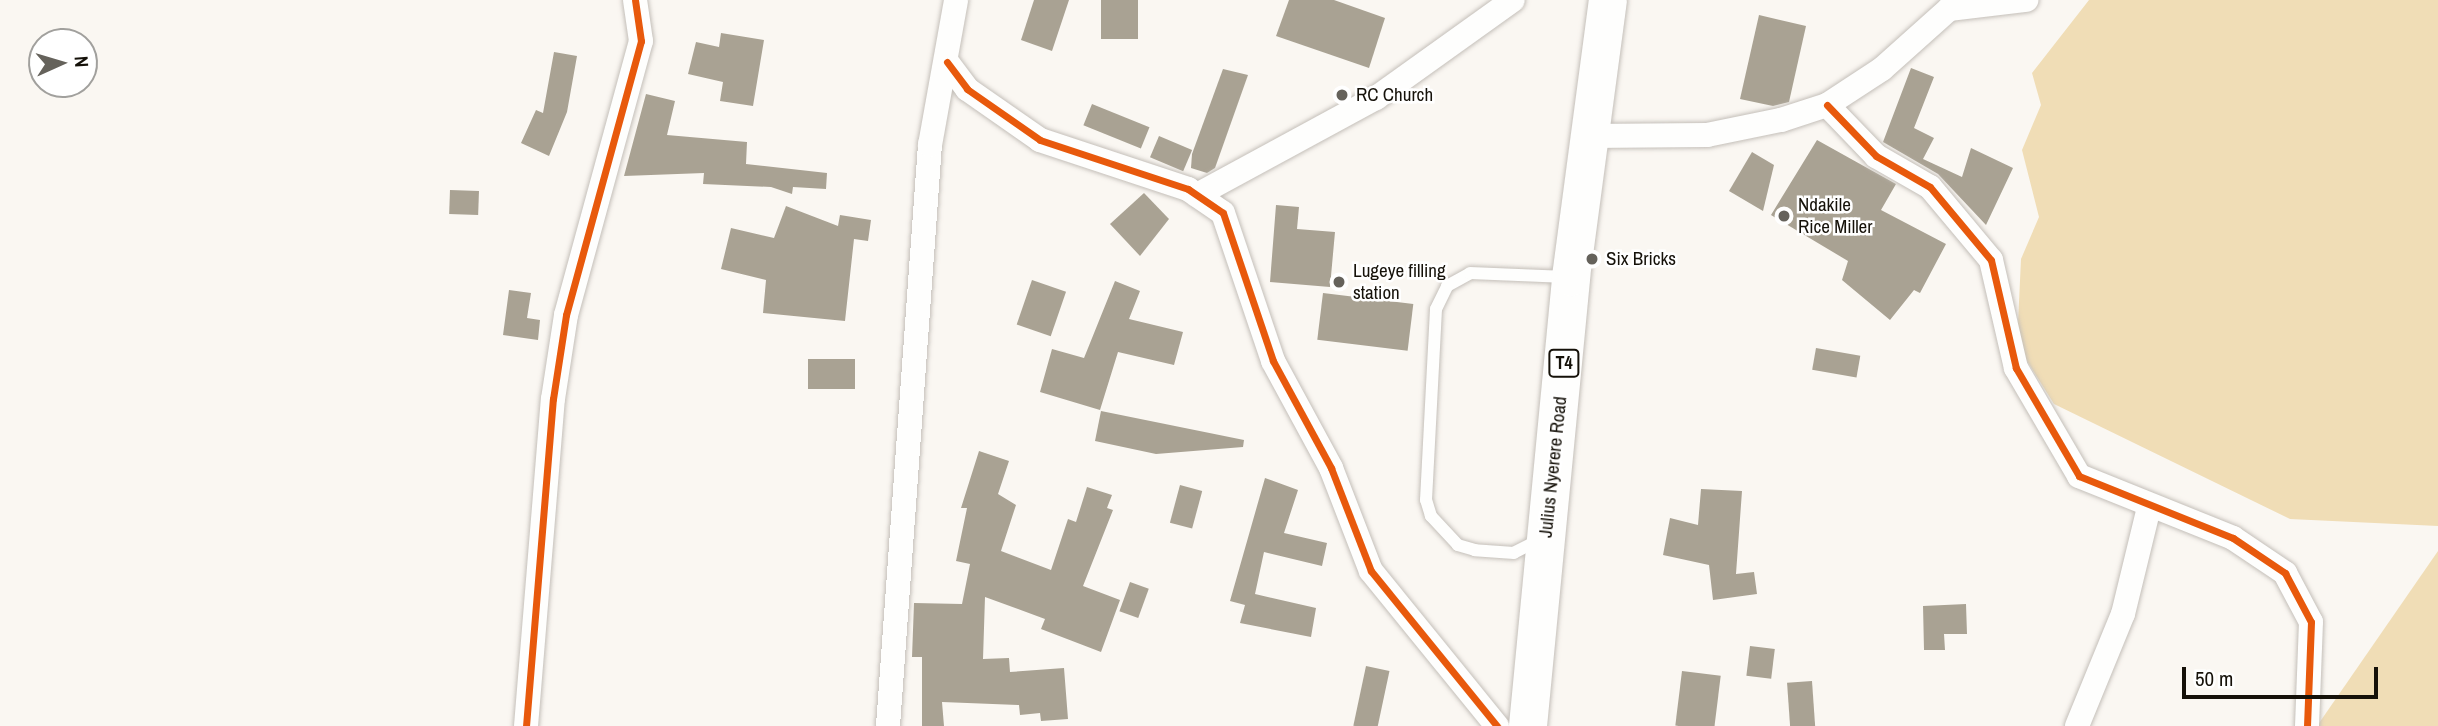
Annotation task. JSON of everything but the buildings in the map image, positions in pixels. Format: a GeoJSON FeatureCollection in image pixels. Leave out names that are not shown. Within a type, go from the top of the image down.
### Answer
{"type":"FeatureCollection","features":[{"type":"Feature","properties":{"kind":"highway","name":"Julius Nyerere Road"},"geometry":{"type":"LineString","coordinates":[[1528,726],[1571,277],[1608,0]]}},
{"type":"Feature","properties":{"kind":"street"},"geometry":{"type":"LineString","coordinates":[[526,726],[533,589],[555,387],[566,315],[641,41],[635,0]]}},
{"type":"Feature","properties":{"kind":"street"},"geometry":{"type":"LineString","coordinates":[[888,726],[930,145],[956,0]]}},
{"type":"Feature","properties":{"kind":"street"},"geometry":{"type":"LineString","coordinates":[[1197,195],[1376,98],[1513,0]]}},
{"type":"Feature","properties":{"kind":"street"},"geometry":{"type":"LineString","coordinates":[[1590,136],[1707,135],[1827,106],[1882,69],[1949,9],[2026,0]]}},
{"type":"Feature","properties":{"kind":"street"},"geometry":{"type":"LineString","coordinates":[[947,62],[967,89],[1040,140],[1197,195],[1223,213],[1235,233],[1273,361],[1331,468],[1371,572],[1497,726]]}},
{"type":"Feature","properties":{"kind":"street"},"geometry":{"type":"LineString","coordinates":[[1827,106],[1876,156],[1930,187],[1992,260],[2015,368],[2079,476],[2149,507],[2233,538],[2286,573],[2312,622],[2306,726]]}},
{"type":"Feature","properties":{"kind":"street"},"geometry":{"type":"LineString","coordinates":[[2077,726],[2123,614],[2149,507]]}},
{"type":"Feature","properties":{"kind":"lane"},"geometry":{"type":"LineString","coordinates":[[1545,537],[1514,553],[1475,550],[1458,545],[1431,516],[1426,500],[1436,309],[1447,286],[1470,273],[1571,277]]}},
{"type":"Feature","properties":{"kind":"shaded area"},"geometry":{"type":"Polygon","coordinates":[[[2089,0],[2438,0],[2438,526],[2290,519],[2054,404],[2017,345],[2021,259],[2039,217],[2022,150],[2041,105],[2032,73],[2089,0]]]}},
{"type":"Feature","properties":{"kind":"shaded area"},"geometry":{"type":"Polygon","coordinates":[[[2438,551],[2438,726],[2317,726],[2438,551]]]}},
{"type":"Feature","properties":{"kind":"cycle path"},"geometry":{"type":"LineString","coordinates":[[526,726],[553,399],[566,315],[641,41],[635,0]]}},
{"type":"Feature","properties":{"kind":"cycle path"},"geometry":{"type":"LineString","coordinates":[[947,62],[967,89],[1040,140],[1188,189],[1223,213],[1273,361],[1331,468],[1371,571],[1497,726]]}},
{"type":"Feature","properties":{"kind":"cycle path"},"geometry":{"type":"LineString","coordinates":[[1827,105],[1876,156],[1930,187],[1991,260],[2016,368],[2079,476],[2233,538],[2285,573],[2311,622],[2307,726]]}},
{"type":"Feature","properties":{"kind":"place","name":"RC Church"},"geometry":{"type":"Point","coordinates":[1342,95]}},
{"type":"Feature","properties":{"kind":"place","name":"Ndakile Rice Miller"},"geometry":{"type":"Point","coordinates":[1784,216]}},
{"type":"Feature","properties":{"kind":"place","name":"Six Bricks"},"geometry":{"type":"Point","coordinates":[1592,259]}},
{"type":"Feature","properties":{"kind":"place","name":"Lugeye filling station"},"geometry":{"type":"Point","coordinates":[1339,282]}}]}
